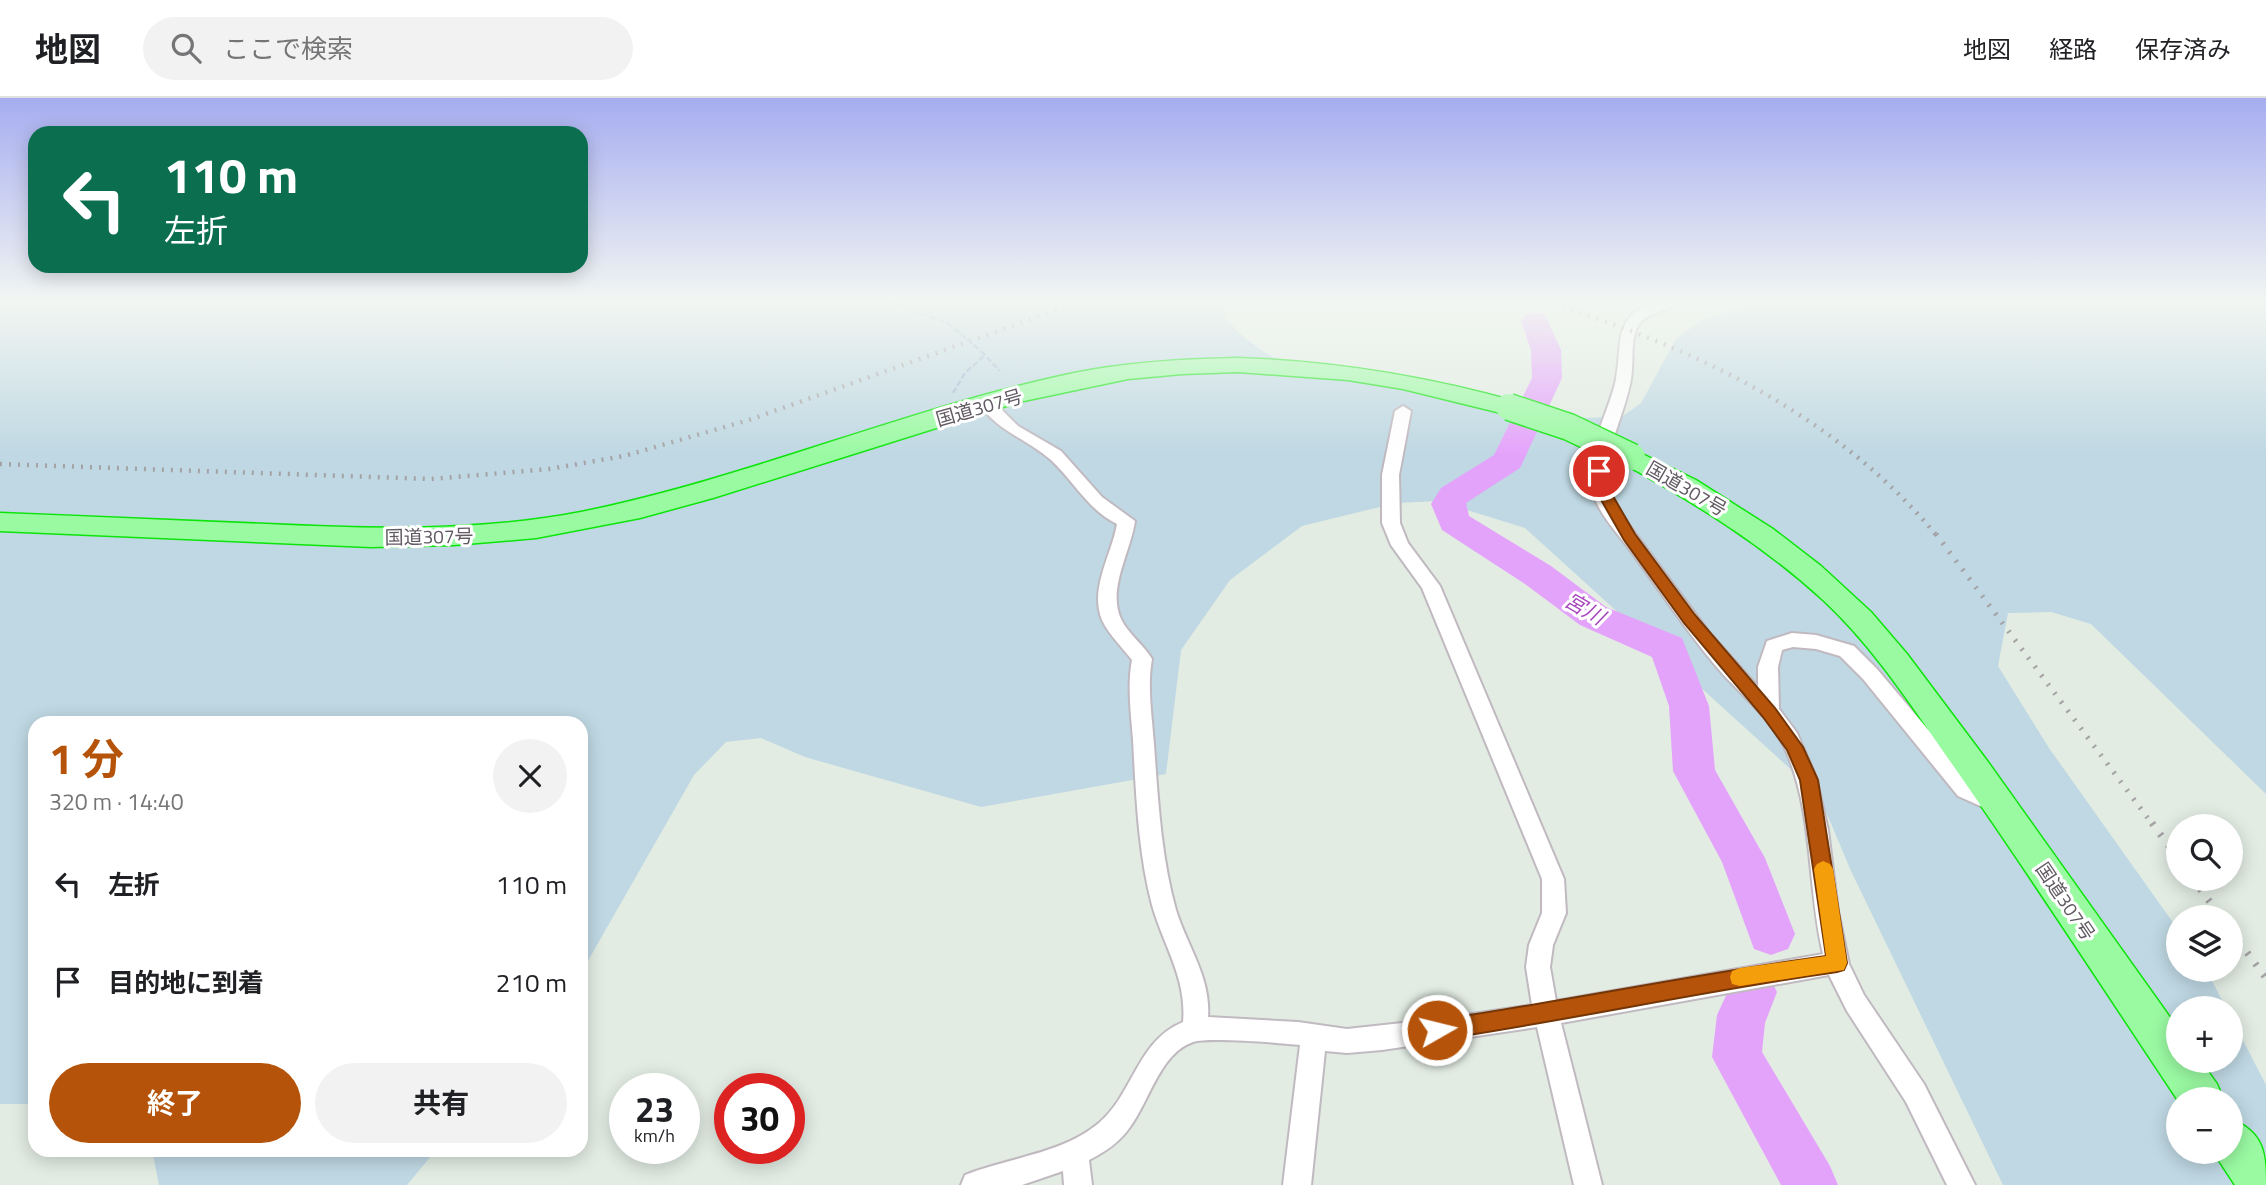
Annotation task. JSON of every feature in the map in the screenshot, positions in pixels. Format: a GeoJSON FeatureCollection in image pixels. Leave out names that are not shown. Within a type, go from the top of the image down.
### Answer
{"type":"FeatureCollection","features":[{"type":"Feature","properties":{"kind":"highway","name":"国道307号"},"geometry":{"type":"LineString","coordinates":[[0,522],[383,537],[483,535],[634,510],[720,487],[953,413],[1094,377],[1159,369],[1230,366],[1295,368],[1361,374],[1447,390],[1569,427],[1632,457],[1703,496],[1758,532],[1835,594],[1892,656],[2005,809],[2194,1087]]}},
{"type":"Feature","properties":{"kind":"highway"},"geometry":{"type":"LineString","coordinates":[[2243,1158],[2262,1185]]}},
{"type":"Feature","properties":{"kind":"street"},"geometry":{"type":"LineString","coordinates":[[1625,353],[1623,383],[1606,433],[1599,484],[1629,537],[1689,619],[1769,713],[1794,747],[1809,780],[1837,963],[1848,992],[1897,1063],[1924,1109],[1961,1185]]}},
{"type":"Feature","properties":{"kind":"street"},"geometry":{"type":"LineString","coordinates":[[987,404],[1007,427],[1053,453],[1087,492],[1116,518],[1126,521],[1107,606],[1115,625],[1142,659],[1139,676],[1148,808],[1162,899],[1169,923],[1196,987],[1198,1010],[1195,1029]]}},
{"type":"Feature","properties":{"kind":"street"},"geometry":{"type":"LineString","coordinates":[[1403,411],[1389,494],[1391,523],[1405,553],[1431,586],[1555,888],[1554,913],[1541,945],[1538,967],[1546,1014],[1588,1185]]}},
{"type":"Feature","properties":{"kind":"street"},"geometry":{"type":"LineString","coordinates":[[1769,713],[1768,667],[1773,646],[1792,640],[1816,642],[1847,651],[1870,674],[1966,790],[2005,809]]}},
{"type":"Feature","properties":{"kind":"street"},"geometry":{"type":"LineString","coordinates":[[975,1185],[1046,1163],[1111,1130],[1141,1090],[1153,1063],[1164,1048],[1179,1035],[1195,1029],[1292,1032],[1336,1041],[1383,1038],[1546,1014],[1748,976],[1837,963]]}},
{"type":"Feature","properties":{"kind":"street"},"geometry":{"type":"LineString","coordinates":[[1297,1185],[1314,1038]]}},
{"type":"Feature","properties":{"kind":"street"},"geometry":{"type":"LineString","coordinates":[[1074,1151],[1078,1185]]}},
{"type":"Feature","properties":{"kind":"path"},"geometry":{"type":"LineString","coordinates":[[953,413],[953,389],[983,353],[1000,371]]}},
{"type":"Feature","properties":{"kind":"shaded area"},"geometry":{"type":"Polygon","coordinates":[[[0,353],[1266,353],[1286,364],[1510,408],[1587,418],[1623,416],[1641,403],[1668,353],[2266,353],[2266,794],[2091,624],[2051,612],[2008,613],[1998,666],[2049,748],[2166,913],[2166,982],[2213,982],[2220,996],[2166,996],[2166,1073],[2243,1073],[2243,1040],[2266,1085],[2266,1185],[2003,1185],[1851,871],[1819,795],[1525,528],[1438,501],[1396,503],[1302,526],[1230,580],[1181,650],[1166,774],[981,807],[805,757],[761,738],[726,742],[694,775],[588,961],[588,716],[28,716],[28,1104],[0,1104],[0,353]]]}},
{"type":"Feature","properties":{"kind":"shaded area"},"geometry":{"type":"Polygon","coordinates":[[[153,1157],[430,1157],[407,1185],[159,1185],[153,1157]]]}},
{"type":"Feature","properties":{"kind":"waterway","name":"宮川"},"geometry":{"type":"LineString","coordinates":[[1546,353],[1547,378],[1508,461],[1453,496],[1448,504],[1454,522],[1538,575],[1593,616],[1668,648],[1689,706],[1694,771],[1743,858],[1771,934]]}},
{"type":"Feature","properties":{"kind":"waterway","name":"宮川"},"geometry":{"type":"LineString","coordinates":[[1752,992],[1740,1023],[1737,1057],[1811,1185]]}},
{"type":"Feature","properties":{"kind":"railway"},"geometry":{"type":"LineString","coordinates":[[0,464],[431,479],[549,469],[624,456],[749,420],[937,353]]}},
{"type":"Feature","properties":{"kind":"railway"},"geometry":{"type":"LineString","coordinates":[[1683,353],[1759,390],[1808,420],[1854,455],[1897,493],[1937,536]]}},
{"type":"Feature","properties":{"kind":"railway"},"geometry":{"type":"LineString","coordinates":[[1936,534],[2153,825]]}},
{"type":"Feature","properties":{"kind":"railway"},"geometry":{"type":"LineString","coordinates":[[2152,823],[2166,842]]}},
{"type":"Feature","properties":{"kind":"railway"},"geometry":{"type":"LineString","coordinates":[[2202,891],[2212,905]]}},
{"type":"Feature","properties":{"kind":"railway"},"geometry":{"type":"LineString","coordinates":[[2243,947],[2266,978]]}},
{"type":"Feature","properties":{"kind":"slow traffic"},"geometry":{"type":"LineString","coordinates":[[1740,977],[1837,963],[1823,869]]}},
{"type":"Feature","properties":{"kind":"route"},"geometry":{"type":"LineString","coordinates":[[1437,1030],[1546,1014],[1748,976],[1837,963],[1809,780],[1794,747],[1769,713],[1689,619],[1629,537],[1607,503],[1599,484],[1599,471]]}}]}
